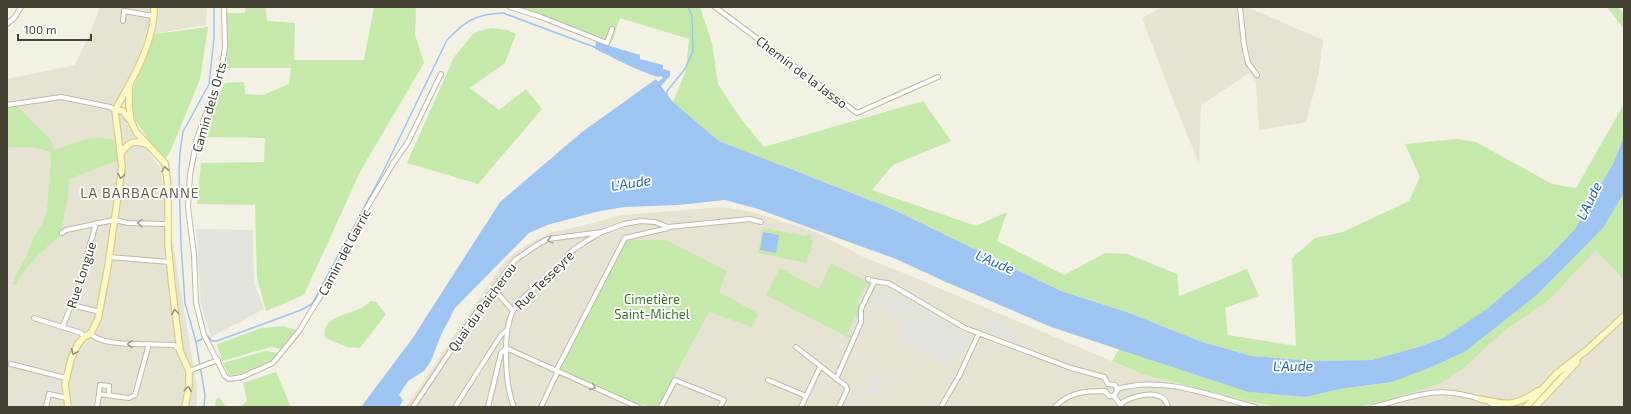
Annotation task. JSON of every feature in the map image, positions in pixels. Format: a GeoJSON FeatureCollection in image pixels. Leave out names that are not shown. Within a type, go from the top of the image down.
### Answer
{"type":"FeatureCollection","features":[{"type":"Feature","properties":{"kind":"main road"},"geometry":{"type":"LineString","coordinates":[[68,407],[66,398],[66,378],[75,349],[84,337],[91,333],[98,319],[109,257],[122,167],[115,110],[129,87],[143,53],[151,31],[154,7]]}},
{"type":"Feature","properties":{"kind":"main road"},"geometry":{"type":"LineString","coordinates":[[129,87],[131,121]]}},
{"type":"Feature","properties":{"kind":"main road"},"geometry":{"type":"LineString","coordinates":[[115,110],[122,107],[129,97]]}},
{"type":"Feature","properties":{"kind":"main road"},"geometry":{"type":"LineString","coordinates":[[115,110],[123,111],[131,121],[136,132],[165,164],[168,187],[167,224],[170,262],[180,351],[191,371],[185,407]]}},
{"type":"Feature","properties":{"kind":"main road"},"geometry":{"type":"LineString","coordinates":[[121,154],[124,148],[132,142],[146,144]]}},
{"type":"Feature","properties":{"kind":"main road"},"geometry":{"type":"LineString","coordinates":[[1535,407],[1587,350],[1624,316]]}},
{"type":"Feature","properties":{"kind":"main road"},"geometry":{"type":"LineString","coordinates":[[1526,407],[1557,373],[1587,350]]}},
{"type":"Feature","properties":{"kind":"main road"},"geometry":{"type":"LineString","coordinates":[[1480,399],[1504,404],[1515,402],[1526,399],[1547,384]]}},
{"type":"Feature","properties":{"kind":"main road"},"geometry":{"type":"LineString","coordinates":[[1480,399],[1486,407]]}},
{"type":"Feature","properties":{"kind":"street"},"geometry":{"type":"LineString","coordinates":[[7,24],[15,17],[21,7]]}},
{"type":"Feature","properties":{"kind":"street","name":"Camin dels Orts"},"geometry":{"type":"LineString","coordinates":[[210,347],[204,335],[196,303],[194,255],[188,207],[190,175],[197,138],[220,76],[225,48],[224,7]]}},
{"type":"Feature","properties":{"kind":"street"},"geometry":{"type":"LineString","coordinates":[[510,7],[523,9],[607,43],[612,30]]}},
{"type":"Feature","properties":{"kind":"street","name":"Chemin de la Jasso"},"geometry":{"type":"LineString","coordinates":[[715,7],[857,113],[938,77]]}},
{"type":"Feature","properties":{"kind":"street"},"geometry":{"type":"LineString","coordinates":[[1240,7],[1244,45],[1248,63],[1257,75]]}},
{"type":"Feature","properties":{"kind":"street"},"geometry":{"type":"LineString","coordinates":[[123,21],[124,11],[154,16]]}},
{"type":"Feature","properties":{"kind":"street","name":"Camin del Garric"},"geometry":{"type":"LineString","coordinates":[[210,347],[225,376],[233,379],[273,363],[287,347],[317,303],[336,271],[365,210],[408,142],[441,74]]}},
{"type":"Feature","properties":{"kind":"street"},"geometry":{"type":"LineString","coordinates":[[7,105],[61,97],[110,107],[115,110]]}},
{"type":"Feature","properties":{"kind":"street","name":"Quai du Paicherou"},"geometry":{"type":"LineString","coordinates":[[413,407],[480,308],[515,260],[548,239],[574,237],[602,232],[624,224],[641,221],[655,222],[668,228],[750,219],[761,222]]}},
{"type":"Feature","properties":{"kind":"street"},"geometry":{"type":"LineString","coordinates":[[62,233],[66,230],[114,220],[128,223],[167,224]]}},
{"type":"Feature","properties":{"kind":"street","name":"Rue Longue"},"geometry":{"type":"LineString","coordinates":[[63,326],[87,261],[96,223]]}},
{"type":"Feature","properties":{"kind":"street"},"geometry":{"type":"LineString","coordinates":[[541,407],[557,371],[626,238],[668,228]]}},
{"type":"Feature","properties":{"kind":"street","name":"Rue Tesseyre"},"geometry":{"type":"LineString","coordinates":[[514,407],[510,396],[506,348],[507,330],[513,311],[524,298],[556,271],[577,245],[602,232]]}},
{"type":"Feature","properties":{"kind":"street"},"geometry":{"type":"LineString","coordinates":[[109,257],[170,262]]}},
{"type":"Feature","properties":{"kind":"street"},"geometry":{"type":"LineString","coordinates":[[868,279],[874,282],[880,281],[888,283],[956,324],[1071,368],[1104,377],[1108,384]]}},
{"type":"Feature","properties":{"kind":"street"},"geometry":{"type":"LineString","coordinates":[[836,379],[851,341],[861,322],[860,309],[874,282]]}},
{"type":"Feature","properties":{"kind":"street"},"geometry":{"type":"LineString","coordinates":[[494,289],[513,311]]}},
{"type":"Feature","properties":{"kind":"street"},"geometry":{"type":"LineString","coordinates":[[72,305],[100,312]]}},
{"type":"Feature","properties":{"kind":"street"},"geometry":{"type":"LineString","coordinates":[[34,318],[63,326],[81,333],[84,337]]}},
{"type":"Feature","properties":{"kind":"street"},"geometry":{"type":"LineString","coordinates":[[455,407],[501,335],[507,330]]}},
{"type":"Feature","properties":{"kind":"street"},"geometry":{"type":"LineString","coordinates":[[91,333],[98,339],[118,343],[174,344],[180,351]]}},
{"type":"Feature","properties":{"kind":"street"},"geometry":{"type":"LineString","coordinates":[[942,405],[959,376],[979,333]]}},
{"type":"Feature","properties":{"kind":"street"},"geometry":{"type":"LineString","coordinates":[[99,394],[129,398],[135,395],[149,344]]}},
{"type":"Feature","properties":{"kind":"street"},"geometry":{"type":"LineString","coordinates":[[796,347],[846,386],[847,390],[839,407]]}},
{"type":"Feature","properties":{"kind":"street"},"geometry":{"type":"LineString","coordinates":[[488,407],[501,353],[506,348],[638,407]]}},
{"type":"Feature","properties":{"kind":"street"},"geometry":{"type":"LineString","coordinates":[[191,371],[218,360]]}},
{"type":"Feature","properties":{"kind":"street"},"geometry":{"type":"LineString","coordinates":[[11,364],[66,378]]}},
{"type":"Feature","properties":{"kind":"street"},"geometry":{"type":"LineString","coordinates":[[801,407],[820,367]]}},
{"type":"Feature","properties":{"kind":"street"},"geometry":{"type":"LineString","coordinates":[[661,407],[675,380],[724,400],[720,407]]}},
{"type":"Feature","properties":{"kind":"street"},"geometry":{"type":"LineString","coordinates":[[768,380],[806,396]]}},
{"type":"Feature","properties":{"kind":"street"},"geometry":{"type":"LineString","coordinates":[[1108,384],[1115,385],[1117,389]]}},
{"type":"Feature","properties":{"kind":"street"},"geometry":{"type":"LineString","coordinates":[[1104,391],[1108,384]]}},
{"type":"Feature","properties":{"kind":"street"},"geometry":{"type":"LineString","coordinates":[[98,407],[100,385],[109,386],[109,395]]}},
{"type":"Feature","properties":{"kind":"street"},"geometry":{"type":"LineString","coordinates":[[1117,389],[1134,385],[1184,388],[1255,407]]}},
{"type":"Feature","properties":{"kind":"street"},"geometry":{"type":"LineString","coordinates":[[1114,396],[1117,389]]}},
{"type":"Feature","properties":{"kind":"street"},"geometry":{"type":"LineString","coordinates":[[1055,407],[1062,400],[1072,395],[1083,392],[1104,391],[1109,396],[1114,396],[1121,406],[1125,401],[1142,394],[1161,397],[1168,407]]}},
{"type":"Feature","properties":{"kind":"street"},"geometry":{"type":"LineString","coordinates":[[1373,407],[1432,392],[1448,391],[1480,399],[1500,407]]}},
{"type":"Feature","properties":{"kind":"street"},"geometry":{"type":"LineString","coordinates":[[46,407],[49,394],[66,398]]}},
{"type":"Feature","properties":{"kind":"shaded area"},"geometry":{"type":"Polygon","coordinates":[[[100,7],[207,7],[206,25],[146,35],[121,109],[129,128],[160,167],[197,387],[197,407],[7,407],[7,79],[75,65],[100,7]]]}},
{"type":"Feature","properties":{"kind":"shaded area"},"geometry":{"type":"Polygon","coordinates":[[[1162,7],[1247,7],[1323,40],[1319,72],[1306,122],[1259,130],[1256,82],[1249,73],[1201,105],[1199,164],[1142,18],[1162,7]]]}},
{"type":"Feature","properties":{"kind":"shaded area"},"geometry":{"type":"Polygon","coordinates":[[[723,207],[756,213],[818,233],[863,257],[1142,374],[1244,400],[1278,407],[406,407],[504,262],[518,250],[549,233],[622,215],[723,207]]]}},
{"type":"Feature","properties":{"kind":"shaded area"},"geometry":{"type":"Polygon","coordinates":[[[196,229],[253,230],[254,283],[264,309],[211,337],[201,304],[196,229]]]}},
{"type":"Feature","properties":{"kind":"shaded area"},"geometry":{"type":"Polygon","coordinates":[[[1596,249],[1624,280],[1624,407],[1358,407],[1384,401],[1503,332],[1550,299],[1596,249]]]}},
{"type":"Feature","properties":{"kind":"shaded area"},"geometry":{"type":"Polygon","coordinates":[[[866,285],[871,287],[864,302],[870,304],[867,311],[856,305],[866,285]]]}},
{"type":"Feature","properties":{"kind":"shaded area"},"geometry":{"type":"Polygon","coordinates":[[[885,287],[970,337],[951,367],[898,337],[905,319],[873,302],[879,290],[885,287]]]}},
{"type":"Feature","properties":{"kind":"shaded area"},"geometry":{"type":"Polygon","coordinates":[[[855,316],[860,318],[852,336],[847,334],[855,316]]]}},
{"type":"Feature","properties":{"kind":"shaded area"},"geometry":{"type":"Polygon","coordinates":[[[989,318],[1025,339],[1024,343],[1022,345],[984,331],[989,318]]]}},
{"type":"Feature","properties":{"kind":"shaded area"},"geometry":{"type":"Polygon","coordinates":[[[46,374],[62,377],[64,398],[47,395],[46,374]]]}},
{"type":"Feature","properties":{"kind":"shaded area"},"geometry":{"type":"Polygon","coordinates":[[[873,376],[885,378],[874,397],[854,398],[845,407],[842,407],[845,398],[849,395],[865,393],[873,376]]]}},
{"type":"Feature","properties":{"kind":"shaded area"},"geometry":{"type":"Polygon","coordinates":[[[42,392],[43,399],[40,407],[17,407],[17,396],[26,396],[26,393],[42,392]]]}},
{"type":"Feature","properties":{"kind":"green space"},"geometry":{"type":"Polygon","coordinates":[[[246,7],[265,7],[267,21],[295,23],[294,60],[364,60],[374,7],[416,7],[415,35],[424,63],[361,170],[304,295],[266,311],[257,278],[255,205],[197,204],[201,163],[264,162],[265,138],[203,137],[211,108],[225,83],[244,82],[245,94],[263,95],[289,84],[291,68],[227,68],[226,13],[245,13],[246,7]]]}},
{"type":"Feature","properties":{"kind":"green space"},"geometry":{"type":"Polygon","coordinates":[[[517,7],[700,7],[712,43],[718,84],[741,119],[764,147],[923,101],[951,141],[893,165],[872,190],[976,226],[1007,212],[997,241],[1064,275],[1105,253],[1128,254],[1177,274],[1179,296],[1247,269],[1259,296],[1225,308],[1228,335],[1296,346],[1292,258],[1315,238],[1343,232],[1409,201],[1420,177],[1405,144],[1457,139],[1476,142],[1552,184],[1576,188],[1624,104],[1624,136],[1614,162],[1575,229],[1524,279],[1488,308],[1443,338],[1372,360],[1314,361],[1252,356],[1202,342],[1127,312],[1061,291],[890,208],[719,141],[673,102],[686,70],[689,39],[620,18],[611,43],[517,7]]]}},
{"type":"Feature","properties":{"kind":"green space"},"geometry":{"type":"Polygon","coordinates":[[[1607,7],[1618,7],[1624,14],[1624,29],[1607,7]]]}},
{"type":"Feature","properties":{"kind":"green space"},"geometry":{"type":"Polygon","coordinates":[[[208,27],[200,79],[171,150],[166,158],[154,147],[135,120],[132,101],[133,89],[155,34],[208,27]]]}},
{"type":"Feature","properties":{"kind":"green space"},"geometry":{"type":"Polygon","coordinates":[[[490,28],[507,30],[516,34],[505,63],[470,88],[499,110],[526,89],[542,109],[478,184],[407,163],[454,57],[474,33],[490,28]]]}},
{"type":"Feature","properties":{"kind":"green space"},"geometry":{"type":"Polygon","coordinates":[[[17,106],[50,139],[55,150],[91,138],[106,138],[115,140],[119,160],[69,179],[68,197],[60,237],[35,259],[24,272],[16,285],[13,284],[17,273],[47,212],[51,159],[50,152],[45,150],[29,147],[7,147],[7,108],[17,106]]]}},
{"type":"Feature","properties":{"kind":"green space"},"geometry":{"type":"Polygon","coordinates":[[[1624,193],[1624,280],[1596,250],[1550,299],[1503,332],[1461,370],[1437,385],[1358,407],[1278,407],[1244,400],[1142,374],[1112,361],[1119,349],[1248,392],[1306,397],[1340,389],[1392,382],[1466,351],[1538,294],[1603,228],[1624,193]]]}},
{"type":"Feature","properties":{"kind":"green space"},"geometry":{"type":"Polygon","coordinates":[[[763,228],[806,236],[806,234],[812,235],[811,240],[813,240],[810,254],[808,254],[807,263],[758,253],[763,228]]]}},
{"type":"Feature","properties":{"kind":"green space","name":"Cimetière Saint-Michel"},"geometry":{"type":"Polygon","coordinates":[[[627,240],[666,240],[727,271],[719,292],[759,314],[752,327],[709,312],[658,407],[636,403],[623,398],[561,369],[560,366],[627,240]]]}},
{"type":"Feature","properties":{"kind":"green space"},"geometry":{"type":"Polygon","coordinates":[[[831,263],[876,286],[851,339],[766,295],[780,268],[819,289],[831,263]]]}},
{"type":"Feature","properties":{"kind":"green space"},"geometry":{"type":"Polygon","coordinates":[[[371,301],[376,302],[386,314],[360,348],[347,347],[325,338],[324,331],[330,322],[335,318],[359,309],[371,301]]]}},
{"type":"Feature","properties":{"kind":"green space"},"geometry":{"type":"Polygon","coordinates":[[[284,326],[296,330],[281,349],[271,347],[222,361],[217,344],[262,328],[284,326]]]}},
{"type":"Feature","properties":{"kind":"green space"},"geometry":{"type":"Polygon","coordinates":[[[266,351],[279,353],[273,360],[244,373],[232,375],[228,374],[223,363],[266,351]]]}},
{"type":"Feature","properties":{"kind":"green space"},"geometry":{"type":"Polygon","coordinates":[[[276,372],[291,407],[240,407],[247,401],[243,383],[276,372]]]}},
{"type":"Feature","properties":{"kind":"green space"},"geometry":{"type":"Polygon","coordinates":[[[219,397],[226,407],[215,407],[216,399],[219,397]]]}},
{"type":"Feature","properties":{"kind":"water","name":"L'Aude"},"geometry":{"type":"Polygon","coordinates":[[[596,42],[640,55],[640,59],[663,65],[663,69],[670,71],[670,76],[661,86],[673,102],[719,141],[890,208],[1061,291],[1127,312],[1202,342],[1252,356],[1314,361],[1372,360],[1443,338],[1488,308],[1548,257],[1575,229],[1614,162],[1624,136],[1624,193],[1603,228],[1538,294],[1466,351],[1429,368],[1392,382],[1340,389],[1306,397],[1248,392],[1051,327],[896,259],[758,209],[725,200],[678,205],[624,207],[600,211],[547,225],[529,233],[455,308],[441,335],[431,361],[424,371],[408,381],[399,395],[403,400],[399,407],[361,407],[412,339],[500,202],[582,132],[656,79],[658,82],[663,78],[661,76],[658,77],[642,71],[595,49],[596,42]]]}},
{"type":"Feature","properties":{"kind":"water"},"geometry":{"type":"Polygon","coordinates":[[[763,232],[779,235],[776,253],[760,250],[763,232]]]}},
{"type":"Feature","properties":{"kind":"waterway"},"geometry":{"type":"LineString","coordinates":[[204,407],[205,395],[196,342],[185,303],[181,244],[179,174],[183,132],[209,84],[214,38],[214,7]]}},
{"type":"Feature","properties":{"kind":"waterway"},"geometry":{"type":"LineString","coordinates":[[667,95],[667,91],[685,69],[693,51],[692,16],[688,7]]}},
{"type":"Feature","properties":{"kind":"waterway"},"geometry":{"type":"LineString","coordinates":[[196,342],[208,336],[212,341],[217,341],[301,310],[312,304],[381,176],[447,40],[466,23],[485,15],[503,13],[597,48]]}},
{"type":"Feature","properties":{"kind":"district","name":"LA BARBACANNE"},"geometry":{"type":"Point","coordinates":[140,193]}}]}
